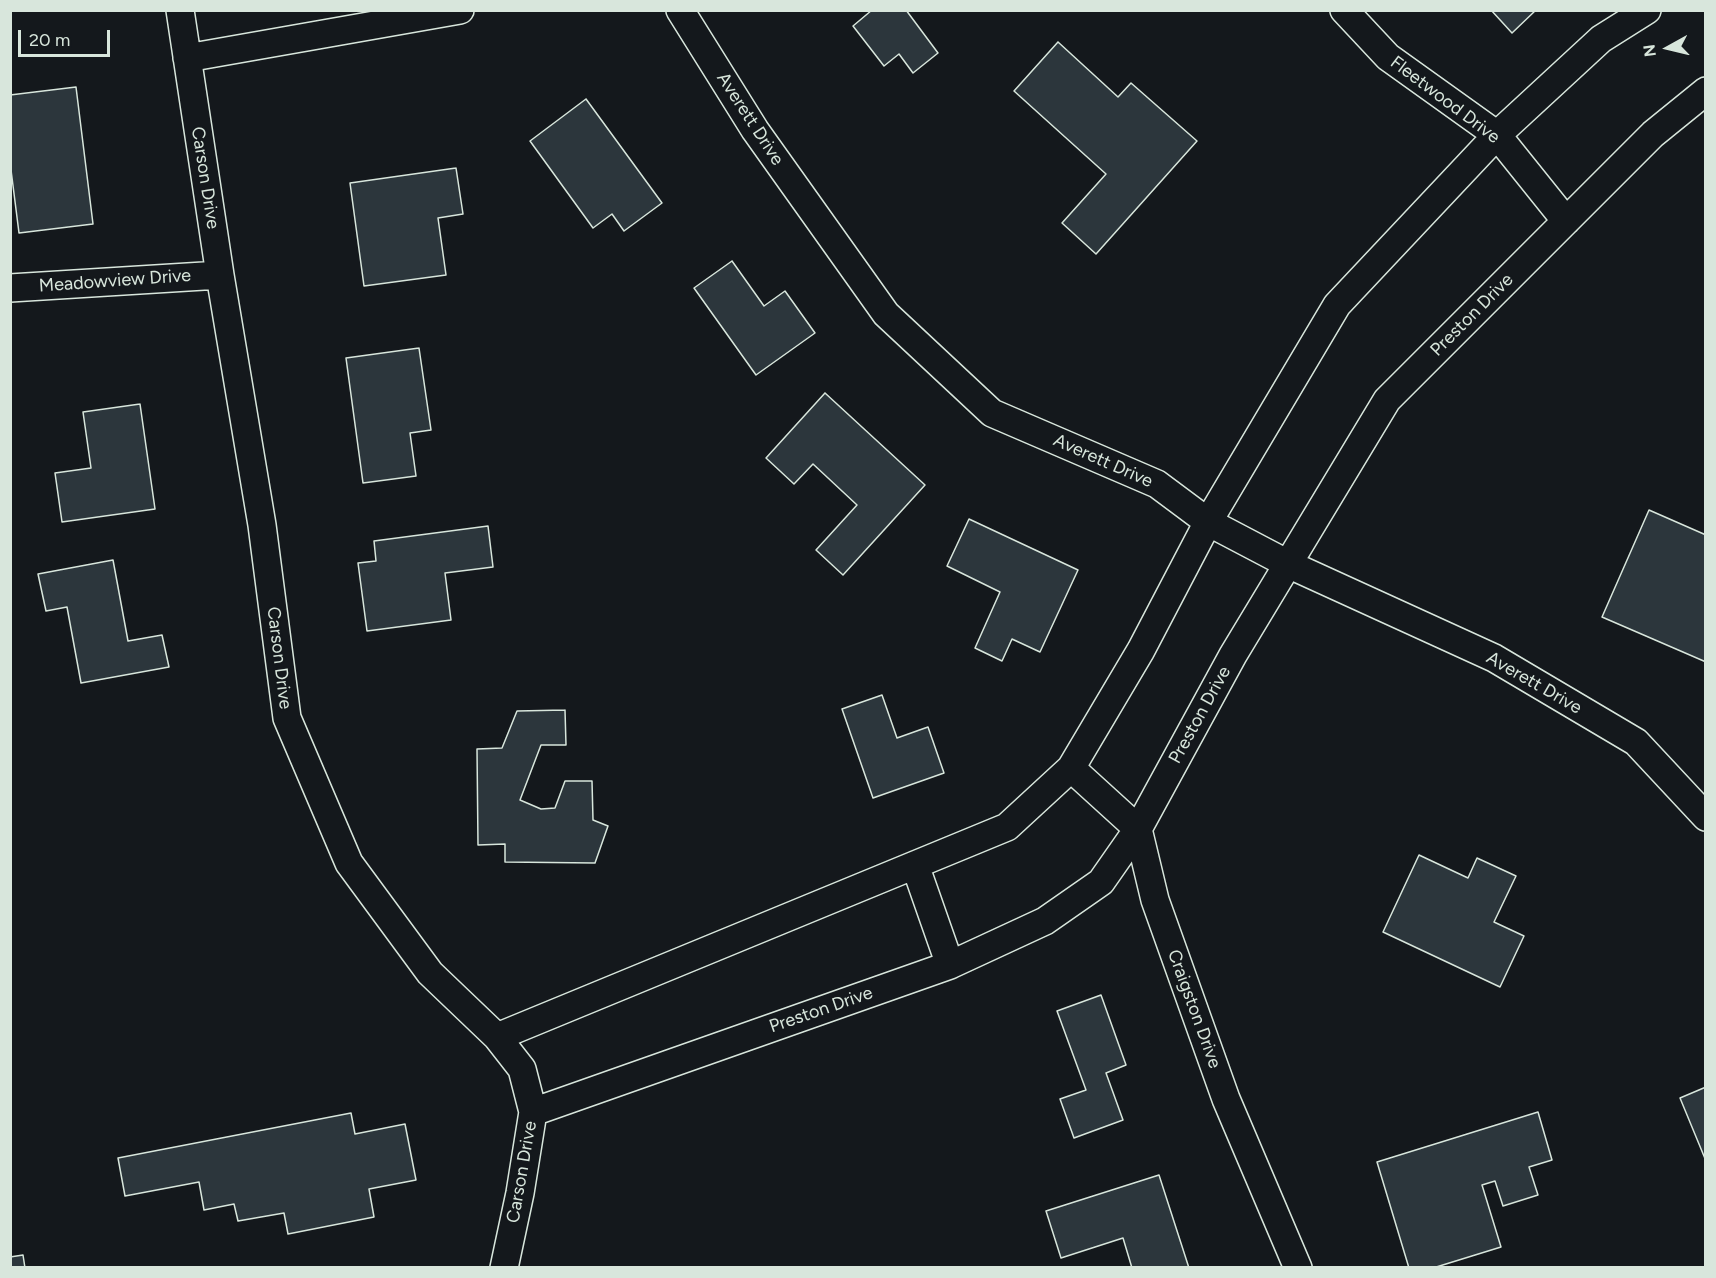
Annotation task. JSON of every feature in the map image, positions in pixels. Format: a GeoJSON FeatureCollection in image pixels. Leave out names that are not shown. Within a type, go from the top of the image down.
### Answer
{"type":"FeatureCollection","features":[{"type":"Feature","properties":{"kind":"street","name":"Carson Drive"},"geometry":{"type":"LineString","coordinates":[[180,10],[220,275],[262,525],[287,718],[349,863],[430,973],[497,1037],[522,1069],[533,1112],[520,1193],[504,1268]]}},
{"type":"Feature","properties":{"kind":"street"},"geometry":{"type":"LineString","coordinates":[[187,58],[460,10]]}},
{"type":"Feature","properties":{"kind":"street","name":"Averett Drive"},"geometry":{"type":"LineString","coordinates":[[680,10],[755,130],[886,314],[992,413],[1157,484],[1208,522],[1288,564],[1494,658],[1636,742],[1706,817]]}},
{"type":"Feature","properties":{"kind":"street","name":"Fleetwood Drive"},"geometry":{"type":"LineString","coordinates":[[1344,10],[1388,57],[1497,135],[1566,221]]}},
{"type":"Feature","properties":{"kind":"street"},"geometry":{"type":"LineString","coordinates":[[497,1037],[1007,827],[1071,768],[1141,650],[1208,522],[1337,305],[1497,135],[1601,39],[1647,10]]}},
{"type":"Feature","properties":{"kind":"street","name":"Preston Drive"},"geometry":{"type":"LineString","coordinates":[[533,1112],[950,965],[1045,921],[1101,882],[1138,829],[1233,655],[1387,400],[1653,134],[1706,91]]}},
{"type":"Feature","properties":{"kind":"street","name":"Meadowview Drive"},"geometry":{"type":"LineString","coordinates":[[10,288],[220,275]]}},
{"type":"Feature","properties":{"kind":"street"},"geometry":{"type":"LineString","coordinates":[[1071,768],[1138,829]]}},
{"type":"Feature","properties":{"kind":"street","name":"Craigston Drive"},"geometry":{"type":"LineString","coordinates":[[1138,829],[1155,900],[1218,1077],[1298,1268]]}},
{"type":"Feature","properties":{"kind":"street"},"geometry":{"type":"LineString","coordinates":[[915,865],[950,965]]}},
{"type":"Feature","properties":{"kind":"building"},"geometry":{"type":"Polygon","coordinates":[[[872,10],[906,10],[938,53],[913,73],[899,54],[884,66],[853,26],[872,10]]]}},
{"type":"Feature","properties":{"kind":"building"},"geometry":{"type":"Polygon","coordinates":[[[1491,10],[1536,10],[1512,33],[1491,10]]]}},
{"type":"Feature","properties":{"kind":"building"},"geometry":{"type":"Polygon","coordinates":[[[1058,42],[1118,97],[1131,83],[1197,141],[1096,254],[1062,223],[1106,174],[1014,91],[1058,42]]]}},
{"type":"Feature","properties":{"kind":"building"},"geometry":{"type":"Polygon","coordinates":[[[76,87],[93,224],[19,233],[10,162],[10,95],[76,87]]]}},
{"type":"Feature","properties":{"kind":"building"},"geometry":{"type":"Polygon","coordinates":[[[586,99],[662,203],[624,231],[612,214],[593,228],[530,141],[586,99]]]}},
{"type":"Feature","properties":{"kind":"building"},"geometry":{"type":"Polygon","coordinates":[[[456,168],[463,214],[438,218],[446,275],[364,286],[350,183],[456,168]]]}},
{"type":"Feature","properties":{"kind":"building"},"geometry":{"type":"Polygon","coordinates":[[[732,261],[764,306],[785,291],[815,333],[756,375],[694,288],[732,261]]]}},
{"type":"Feature","properties":{"kind":"building"},"geometry":{"type":"Polygon","coordinates":[[[419,348],[431,430],[410,433],[416,476],[363,483],[346,358],[419,348]]]}},
{"type":"Feature","properties":{"kind":"building"},"geometry":{"type":"Polygon","coordinates":[[[825,393],[925,485],[843,575],[816,550],[857,505],[813,464],[794,484],[766,458],[825,393]]]}},
{"type":"Feature","properties":{"kind":"building"},"geometry":{"type":"Polygon","coordinates":[[[140,404],[155,509],[62,522],[55,473],[91,468],[83,412],[140,404]]]}},
{"type":"Feature","properties":{"kind":"building"},"geometry":{"type":"Polygon","coordinates":[[[1649,510],[1706,535],[1706,662],[1602,617],[1649,510]]]}},
{"type":"Feature","properties":{"kind":"building"},"geometry":{"type":"Polygon","coordinates":[[[969,519],[1078,570],[1040,652],[1012,639],[1002,661],[975,648],[1000,592],[947,566],[969,519]]]}},
{"type":"Feature","properties":{"kind":"building"},"geometry":{"type":"Polygon","coordinates":[[[488,526],[493,567],[445,573],[451,620],[367,631],[358,563],[376,561],[374,541],[488,526]]]}},
{"type":"Feature","properties":{"kind":"building"},"geometry":{"type":"Polygon","coordinates":[[[113,560],[128,641],[162,635],[169,667],[81,683],[67,607],[46,611],[38,574],[113,560]]]}},
{"type":"Feature","properties":{"kind":"building"},"geometry":{"type":"Polygon","coordinates":[[[882,695],[897,738],[928,727],[944,773],[873,798],[842,709],[882,695]]]}},
{"type":"Feature","properties":{"kind":"building"},"geometry":{"type":"Polygon","coordinates":[[[565,710],[566,745],[541,745],[520,800],[541,809],[555,808],[565,781],[592,781],[593,820],[608,826],[595,863],[505,862],[505,844],[478,845],[477,749],[502,748],[517,711],[565,710]]]}},
{"type":"Feature","properties":{"kind":"building"},"geometry":{"type":"Polygon","coordinates":[[[1419,855],[1468,878],[1477,858],[1516,876],[1494,922],[1524,936],[1500,987],[1383,932],[1419,855]]]}},
{"type":"Feature","properties":{"kind":"building"},"geometry":{"type":"Polygon","coordinates":[[[1101,995],[1126,1065],[1106,1073],[1123,1120],[1074,1138],[1060,1099],[1086,1090],[1057,1011],[1101,995]]]}},
{"type":"Feature","properties":{"kind":"building"},"geometry":{"type":"Polygon","coordinates":[[[1706,1087],[1706,1161],[1680,1098],[1706,1087]]]}},
{"type":"Feature","properties":{"kind":"building"},"geometry":{"type":"Polygon","coordinates":[[[1538,1112],[1552,1160],[1529,1167],[1538,1195],[1503,1206],[1495,1181],[1482,1185],[1501,1247],[1433,1268],[1409,1268],[1377,1162],[1538,1112]]]}},
{"type":"Feature","properties":{"kind":"building"},"geometry":{"type":"Polygon","coordinates":[[[351,1113],[355,1134],[405,1124],[416,1180],[369,1189],[374,1217],[288,1234],[284,1213],[238,1221],[234,1204],[204,1210],[199,1182],[125,1196],[118,1158],[351,1113]]]}},
{"type":"Feature","properties":{"kind":"building"},"geometry":{"type":"Polygon","coordinates":[[[1159,1175],[1189,1268],[1132,1268],[1123,1238],[1061,1258],[1046,1211],[1159,1175]]]}},
{"type":"Feature","properties":{"kind":"building"},"geometry":{"type":"Polygon","coordinates":[[[23,1255],[25,1268],[10,1268],[10,1257],[23,1255]]]}}]}
